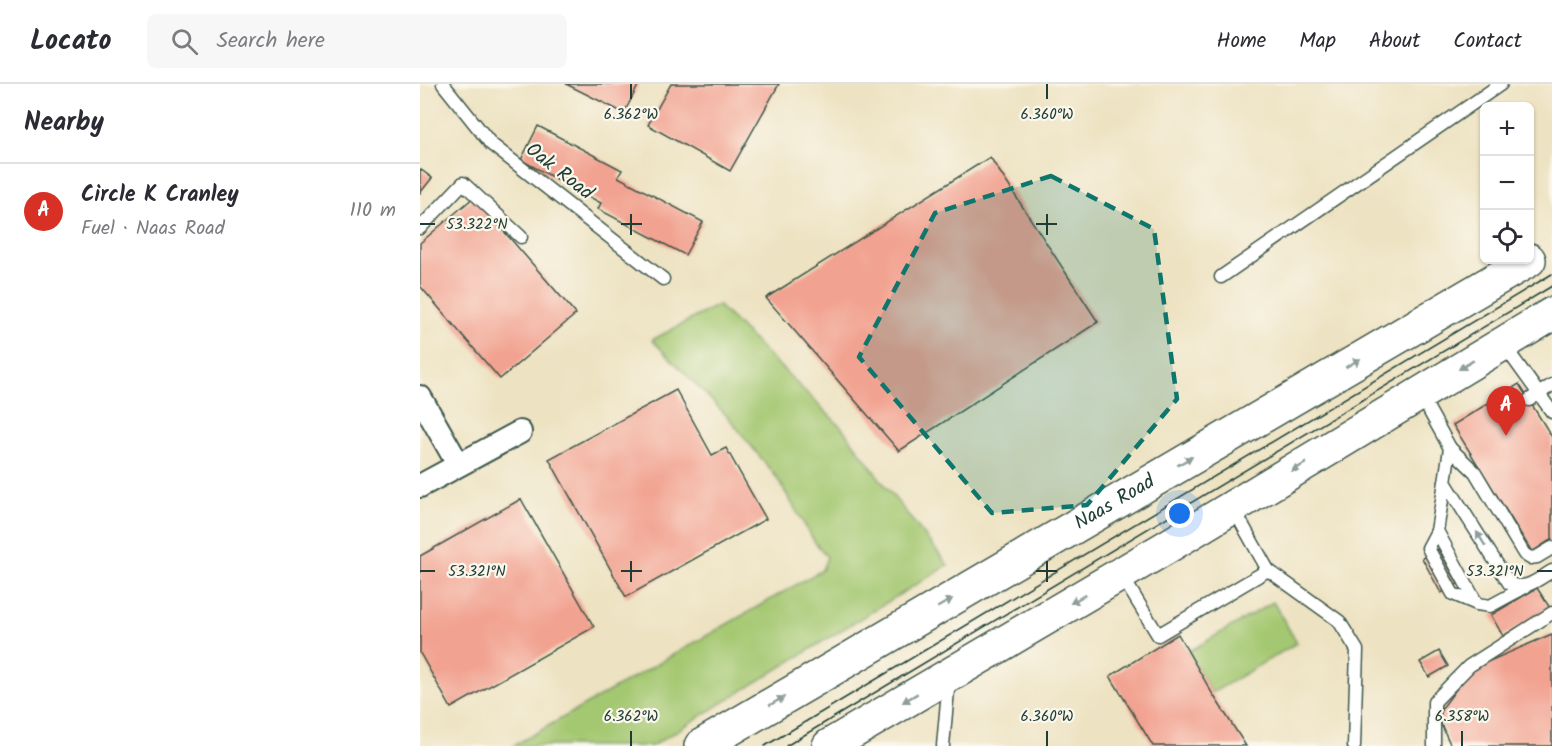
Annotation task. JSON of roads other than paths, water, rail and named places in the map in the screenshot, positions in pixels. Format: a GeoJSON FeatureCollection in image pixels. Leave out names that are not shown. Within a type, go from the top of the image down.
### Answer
{"type":"FeatureCollection","features":[{"type":"Feature","properties":{"kind":"main road","name":"Naas Road"},"geometry":{"type":"LineString","coordinates":[[1534,256],[1552,246]]}},
{"type":"Feature","properties":{"kind":"main road","name":"Naas Road"},"geometry":{"type":"LineString","coordinates":[[701,746],[1520,264]]}},
{"type":"Feature","properties":{"kind":"main road"},"geometry":{"type":"LineString","coordinates":[[829,746],[1121,574],[1552,314]]}},
{"type":"Feature","properties":{"kind":"street"},"geometry":{"type":"LineString","coordinates":[[420,398],[458,464]]}},
{"type":"Feature","properties":{"kind":"street"},"geometry":{"type":"LineString","coordinates":[[420,486],[520,432]]}},
{"type":"Feature","properties":{"kind":"lane","name":"Oak Road"},"geometry":{"type":"LineString","coordinates":[[443,84],[491,144],[663,279]]}},
{"type":"Feature","properties":{"kind":"lane"},"geometry":{"type":"LineString","coordinates":[[1221,277],[1501,84]]}},
{"type":"Feature","properties":{"kind":"lane"},"geometry":{"type":"LineString","coordinates":[[420,228],[463,183],[521,237]]}},
{"type":"Feature","properties":{"kind":"lane"},"geometry":{"type":"LineString","coordinates":[[1502,344],[1534,397],[1552,412]]}},
{"type":"Feature","properties":{"kind":"lane"},"geometry":{"type":"LineString","coordinates":[[1534,397],[1552,385]]}},
{"type":"Feature","properties":{"kind":"lane"},"geometry":{"type":"LineString","coordinates":[[1420,393],[1450,448],[1475,471],[1524,554],[1530,558],[1552,548]]}},
{"type":"Feature","properties":{"kind":"lane"},"geometry":{"type":"LineString","coordinates":[[1450,448],[1463,441]]}},
{"type":"Feature","properties":{"kind":"lane"},"geometry":{"type":"LineString","coordinates":[[1450,448],[1437,531],[1477,604],[1490,606],[1552,571]]}},
{"type":"Feature","properties":{"kind":"lane"},"geometry":{"type":"LineString","coordinates":[[1445,482],[1509,583],[1516,587],[1526,587]]}},
{"type":"Feature","properties":{"kind":"lane"},"geometry":{"type":"LineString","coordinates":[[1232,507],[1268,570],[1339,621],[1357,650],[1354,746]]}},
{"type":"Feature","properties":{"kind":"lane"},"geometry":{"type":"LineString","coordinates":[[1121,574],[1158,635],[1268,570]]}},
{"type":"Feature","properties":{"kind":"lane"},"geometry":{"type":"LineString","coordinates":[[1434,746],[1434,702],[1469,666],[1552,613]]}},
{"type":"Feature","properties":{"kind":"lane"},"geometry":{"type":"LineString","coordinates":[[943,746],[949,675]]}},
{"type":"Feature","properties":{"kind":"tram line"},"geometry":{"type":"LineString","coordinates":[[765,746],[1552,274]]}},
{"type":"Feature","properties":{"kind":"tram line"},"geometry":{"type":"LineString","coordinates":[[786,746],[1552,286]]}},
{"type":"Feature","properties":{"kind":"place","name":"Circle K Cranley"},"geometry":{"type":"Point","coordinates":[1506,436]}}]}
